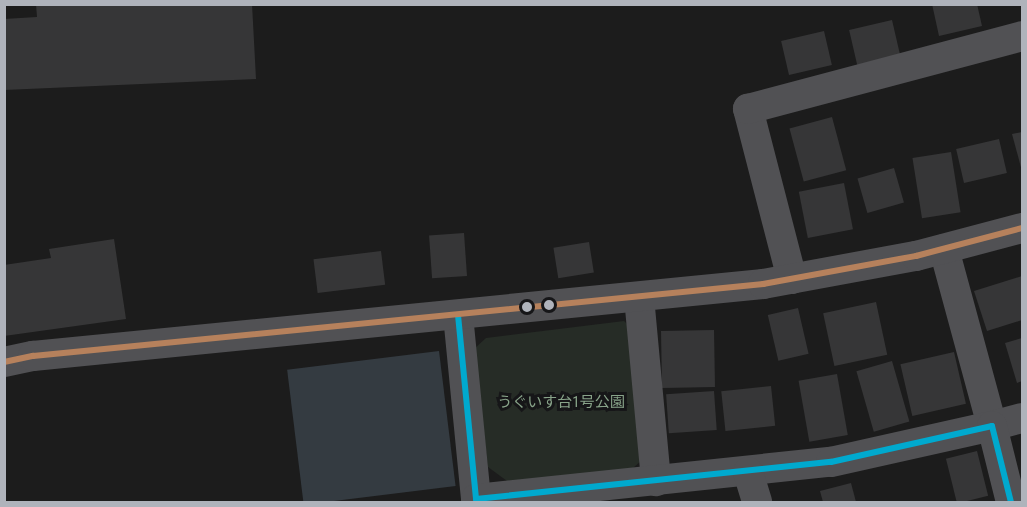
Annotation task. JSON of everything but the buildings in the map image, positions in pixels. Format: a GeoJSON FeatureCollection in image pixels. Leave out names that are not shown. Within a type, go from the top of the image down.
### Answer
{"type":"FeatureCollection","features":[{"type":"Feature","properties":{"kind":"street"},"geometry":{"type":"LineString","coordinates":[[792,279],[748,109],[1023,36]]}},
{"type":"Feature","properties":{"kind":"street"},"geometry":{"type":"LineString","coordinates":[[4,362],[33,356],[639,297],[792,279],[945,249],[1023,228]]}},
{"type":"Feature","properties":{"kind":"street"},"geometry":{"type":"LineString","coordinates":[[945,249],[1011,502]]}},
{"type":"Feature","properties":{"kind":"street"},"geometry":{"type":"LineString","coordinates":[[639,297],[656,481]]}},
{"type":"Feature","properties":{"kind":"street"},"geometry":{"type":"LineString","coordinates":[[458,315],[476,499],[831,462],[1023,418]]}},
{"type":"Feature","properties":{"kind":"street"},"geometry":{"type":"LineString","coordinates":[[748,472],[757,502]]}},
{"type":"Feature","properties":{"kind":"green space","name":"うぐいす台1号公園"},"geometry":{"type":"Polygon","coordinates":[[[624,321],[631,328],[644,458],[632,469],[507,481],[488,467],[474,349],[486,338],[624,321]]]}},
{"type":"Feature","properties":{"kind":"shaded area"},"geometry":{"type":"Polygon","coordinates":[[[439,351],[456,486],[325,502],[303,502],[287,370],[439,351]]]}},
{"type":"Feature","properties":{"kind":"transit line"},"geometry":{"type":"LineString","coordinates":[[4,362],[33,356],[763,284],[916,256],[1022,228]]}},
{"type":"Feature","properties":{"kind":"transit line"},"geometry":{"type":"LineString","coordinates":[[458,315],[476,499],[831,462],[992,426],[1011,502]]}}]}
